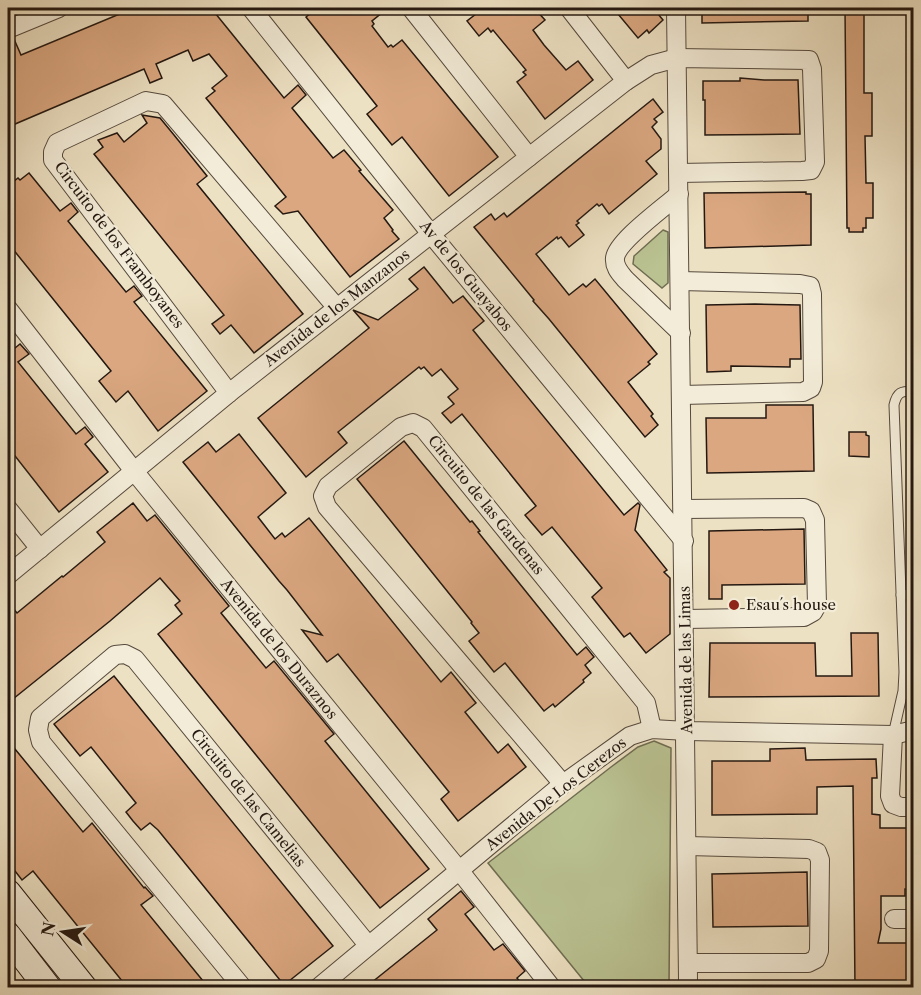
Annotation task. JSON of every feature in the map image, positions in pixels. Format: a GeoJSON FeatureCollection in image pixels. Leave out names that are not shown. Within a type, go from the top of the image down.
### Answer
{"type":"FeatureCollection","features":[{"type":"Feature","properties":{"kind":"street"},"geometry":{"type":"LineString","coordinates":[[8,29],[59,8]]}},
{"type":"Feature","properties":{"kind":"street","name":"Av de los Guayabos"},"geometry":{"type":"LineString","coordinates":[[251,8],[431,234],[684,541]]}},
{"type":"Feature","properties":{"kind":"street"},"geometry":{"type":"LineString","coordinates":[[411,8],[529,157]]}},
{"type":"Feature","properties":{"kind":"street"},"geometry":{"type":"LineString","coordinates":[[569,8],[626,81]]}},
{"type":"Feature","properties":{"kind":"street","name":"Avenida de las Limas"},"geometry":{"type":"LineString","coordinates":[[676,8],[687,731],[688,987]]}},
{"type":"Feature","properties":{"kind":"street","name":"Avenida de los Manzanos"},"geometry":{"type":"LineString","coordinates":[[8,575],[229,393],[626,81],[651,65],[677,58],[809,60],[812,69],[814,162],[811,170],[679,173]]}},
{"type":"Feature","properties":{"kind":"street","name":"Circuito de los Framboyanes"},"geometry":{"type":"LineString","coordinates":[[229,393],[53,160],[53,152],[57,143],[146,101],[163,104],[337,308]]}},
{"type":"Feature","properties":{"kind":"street"},"geometry":{"type":"LineString","coordinates":[[679,194],[626,240],[618,249],[615,260],[618,270],[625,279],[681,333]]}},
{"type":"Feature","properties":{"kind":"street"},"geometry":{"type":"LineString","coordinates":[[681,281],[810,286],[813,382],[811,388],[803,392],[682,395]]}},
{"type":"Feature","properties":{"kind":"street","name":"Avenida de los Duraznos"},"geometry":{"type":"LineString","coordinates":[[8,309],[135,471],[552,987]]}},
{"type":"Feature","properties":{"kind":"street","name":"Circuito de las Gardenas"},"geometry":{"type":"LineString","coordinates":[[563,784],[327,507],[323,496],[328,486],[402,427],[413,423],[423,428],[646,703],[652,729]]}},
{"type":"Feature","properties":{"kind":"street"},"geometry":{"type":"LineString","coordinates":[[684,509],[804,508],[811,511],[815,520],[817,605],[813,612],[804,617],[685,619]]}},
{"type":"Feature","properties":{"kind":"street"},"geometry":{"type":"LineString","coordinates":[[8,509],[40,549]]}},
{"type":"Feature","properties":{"kind":"street","name":"Circuito de las Camelias"},"geometry":{"type":"LineString","coordinates":[[243,987],[41,742],[38,730],[40,718],[115,655],[125,654],[135,659],[368,945]]}},
{"type":"Feature","properties":{"kind":"street","name":"Avenida De Los Cerezos"},"geometry":{"type":"LineString","coordinates":[[318,987],[563,784],[630,736],[652,729],[893,735],[914,730]]}},
{"type":"Feature","properties":{"kind":"street"},"geometry":{"type":"LineString","coordinates":[[893,735],[890,796],[893,804],[901,807],[914,807]]}},
{"type":"Feature","properties":{"kind":"street"},"geometry":{"type":"LineString","coordinates":[[688,846],[809,849],[817,852],[820,860],[819,951],[816,959],[808,963],[688,963]]}},
{"type":"Feature","properties":{"kind":"street"},"geometry":{"type":"LineString","coordinates":[[8,893],[84,987]]}},
{"type":"Feature","properties":{"kind":"street"},"geometry":{"type":"LineString","coordinates":[[894,919],[914,919]]}},
{"type":"Feature","properties":{"kind":"street"},"geometry":{"type":"LineString","coordinates":[[8,936],[48,987]]}},
{"type":"Feature","properties":{"kind":"lane"},"geometry":{"type":"LineString","coordinates":[[893,735],[903,691],[904,672],[894,405],[896,397],[902,391],[914,391]]}},
{"type":"Feature","properties":{"kind":"lane"},"geometry":{"type":"LineString","coordinates":[[901,595],[914,594]]}},
{"type":"Feature","properties":{"kind":"lane"},"geometry":{"type":"LineString","coordinates":[[904,672],[914,667]]}},
{"type":"Feature","properties":{"kind":"green space"},"geometry":{"type":"Polygon","coordinates":[[[663,230],[668,232],[668,283],[662,288],[633,264],[634,256],[663,230]]]}},
{"type":"Feature","properties":{"kind":"green space"},"geometry":{"type":"Polygon","coordinates":[[[654,741],[671,748],[669,987],[589,987],[488,863],[638,747],[654,741]]]}},
{"type":"Feature","properties":{"kind":"building"},"geometry":{"type":"Polygon","coordinates":[[[134,8],[211,8],[284,98],[298,85],[306,95],[292,108],[333,158],[344,150],[361,170],[359,171],[393,210],[384,218],[399,239],[350,277],[298,211],[283,214],[275,206],[286,197],[206,98],[215,91],[212,88],[227,76],[209,54],[193,61],[188,50],[156,64],[162,78],[150,83],[144,69],[8,127],[8,40],[14,39],[21,55],[134,8]]]}},
{"type":"Feature","properties":{"kind":"building"},"geometry":{"type":"Polygon","coordinates":[[[317,8],[388,8],[372,21],[374,24],[372,26],[388,47],[391,45],[393,47],[402,40],[498,157],[449,196],[402,137],[392,145],[367,114],[377,106],[306,17],[317,8]]]}},
{"type":"Feature","properties":{"kind":"building"},"geometry":{"type":"Polygon","coordinates":[[[471,8],[534,8],[545,20],[533,30],[544,45],[566,70],[578,61],[593,80],[545,119],[517,82],[526,75],[523,72],[526,70],[493,30],[491,32],[488,28],[479,36],[467,21],[476,14],[471,8]]]}},
{"type":"Feature","properties":{"kind":"building"},"geometry":{"type":"Polygon","coordinates":[[[613,8],[653,8],[663,20],[649,33],[647,30],[638,38],[613,8]]]}},
{"type":"Feature","properties":{"kind":"building"},"geometry":{"type":"Polygon","coordinates":[[[702,8],[808,8],[808,21],[702,23],[702,8]]]}},
{"type":"Feature","properties":{"kind":"building"},"geometry":{"type":"Polygon","coordinates":[[[845,8],[864,8],[864,93],[872,93],[872,136],[865,136],[866,183],[873,183],[873,218],[866,218],[866,228],[863,228],[863,232],[849,232],[847,228],[845,8]]]}},
{"type":"Feature","properties":{"kind":"building"},"geometry":{"type":"Polygon","coordinates":[[[740,78],[798,80],[800,134],[705,135],[703,81],[740,81],[740,78]]]}},
{"type":"Feature","properties":{"kind":"building"},"geometry":{"type":"Polygon","coordinates":[[[653,99],[663,112],[654,119],[657,122],[652,127],[661,139],[661,149],[646,161],[657,174],[609,214],[602,204],[599,206],[597,204],[577,221],[579,223],[576,225],[584,235],[569,247],[561,237],[558,239],[557,237],[536,254],[569,295],[583,284],[586,287],[595,279],[657,354],[648,362],[650,364],[628,382],[653,414],[651,416],[658,425],[645,437],[474,227],[491,214],[495,220],[504,213],[507,217],[653,99]]]}},
{"type":"Feature","properties":{"kind":"building"},"geometry":{"type":"Polygon","coordinates":[[[142,115],[160,118],[174,135],[207,176],[197,184],[303,314],[254,353],[231,325],[220,334],[212,324],[224,315],[94,154],[103,147],[98,140],[117,133],[124,142],[147,123],[142,115]]]}},
{"type":"Feature","properties":{"kind":"building"},"geometry":{"type":"Polygon","coordinates":[[[29,173],[60,211],[71,203],[78,212],[68,221],[126,292],[134,286],[142,296],[134,302],[207,391],[158,431],[128,391],[116,402],[99,381],[111,371],[8,243],[8,212],[14,207],[8,201],[8,186],[29,173]]]}},
{"type":"Feature","properties":{"kind":"building"},"geometry":{"type":"Polygon","coordinates":[[[806,192],[806,194],[811,194],[811,245],[705,248],[704,193],[806,192]]]}},
{"type":"Feature","properties":{"kind":"building"},"geometry":{"type":"Polygon","coordinates":[[[424,267],[453,303],[463,296],[484,321],[473,330],[624,515],[638,503],[640,505],[635,530],[667,570],[664,572],[670,578],[670,634],[646,653],[630,633],[624,637],[592,597],[602,588],[552,527],[542,535],[525,515],[536,506],[462,414],[451,423],[442,413],[454,404],[448,397],[458,389],[441,369],[432,376],[424,367],[421,369],[419,367],[338,432],[347,443],[306,477],[258,418],[369,328],[353,310],[378,320],[418,289],[409,279],[424,267]]]}},
{"type":"Feature","properties":{"kind":"building"},"geometry":{"type":"Polygon","coordinates":[[[706,305],[800,305],[801,359],[790,359],[790,367],[731,366],[731,371],[707,372],[706,305]]]}},
{"type":"Feature","properties":{"kind":"building"},"geometry":{"type":"Polygon","coordinates":[[[20,344],[29,354],[18,362],[76,434],[85,427],[93,437],[85,444],[108,472],[59,512],[8,447],[8,349],[10,352],[20,344]]]}},
{"type":"Feature","properties":{"kind":"building"},"geometry":{"type":"Polygon","coordinates":[[[766,405],[813,405],[814,471],[707,473],[706,418],[766,418],[766,405]]]}},
{"type":"Feature","properties":{"kind":"building"},"geometry":{"type":"Polygon","coordinates":[[[849,432],[866,432],[869,436],[869,457],[849,456],[849,432]]]}},
{"type":"Feature","properties":{"kind":"building"},"geometry":{"type":"Polygon","coordinates":[[[239,434],[286,493],[258,517],[275,539],[282,533],[285,537],[309,518],[441,682],[451,672],[476,703],[465,712],[498,753],[508,744],[526,767],[458,821],[441,799],[449,792],[338,654],[327,662],[302,630],[322,635],[183,462],[208,442],[216,452],[239,434]]]}},
{"type":"Feature","properties":{"kind":"building"},"geometry":{"type":"Polygon","coordinates":[[[404,441],[470,522],[472,521],[480,531],[478,532],[577,655],[586,647],[594,657],[585,665],[591,673],[583,680],[584,682],[555,707],[553,704],[544,711],[505,663],[494,672],[469,641],[479,633],[472,622],[357,479],[404,441]]]}},
{"type":"Feature","properties":{"kind":"building"},"geometry":{"type":"Polygon","coordinates":[[[133,503],[147,521],[155,515],[229,606],[221,613],[266,668],[274,661],[334,734],[325,741],[429,869],[380,908],[158,634],[182,614],[175,605],[180,601],[160,578],[8,703],[8,602],[17,613],[63,577],[105,542],[97,532],[133,503]]]}},
{"type":"Feature","properties":{"kind":"building"},"geometry":{"type":"Polygon","coordinates":[[[804,529],[805,584],[722,585],[722,599],[709,599],[709,531],[804,529]]]}},
{"type":"Feature","properties":{"kind":"building"},"geometry":{"type":"Polygon","coordinates":[[[851,633],[878,633],[879,696],[709,697],[710,643],[815,643],[816,676],[852,676],[851,633]]]}},
{"type":"Feature","properties":{"kind":"building"},"geometry":{"type":"Polygon","coordinates":[[[114,676],[333,946],[284,985],[158,830],[150,823],[141,830],[133,821],[126,812],[136,803],[91,747],[80,756],[54,724],[114,676]]]}},
{"type":"Feature","properties":{"kind":"building"},"geometry":{"type":"Polygon","coordinates":[[[805,748],[806,760],[876,759],[877,778],[872,778],[872,814],[880,815],[880,828],[914,828],[914,890],[905,889],[905,896],[881,896],[881,929],[878,943],[914,943],[914,987],[855,987],[853,786],[817,787],[817,814],[712,815],[712,761],[770,761],[770,749],[805,748]]]}},
{"type":"Feature","properties":{"kind":"building"},"geometry":{"type":"Polygon","coordinates":[[[15,749],[83,832],[92,823],[153,896],[141,905],[208,987],[175,987],[173,985],[170,987],[127,987],[33,871],[22,880],[8,862],[8,755],[15,749]]]}},
{"type":"Feature","properties":{"kind":"building"},"geometry":{"type":"Polygon","coordinates":[[[807,872],[808,926],[713,927],[712,874],[807,872]]]}},
{"type":"Feature","properties":{"kind":"building"},"geometry":{"type":"Polygon","coordinates":[[[461,891],[474,907],[465,914],[494,950],[503,944],[525,971],[517,978],[524,987],[401,987],[398,984],[394,987],[366,987],[437,930],[428,919],[461,891]]]}},
{"type":"Feature","properties":{"kind":"place","name":"Esau´s house"},"geometry":{"type":"Point","coordinates":[734,605]}}]}
